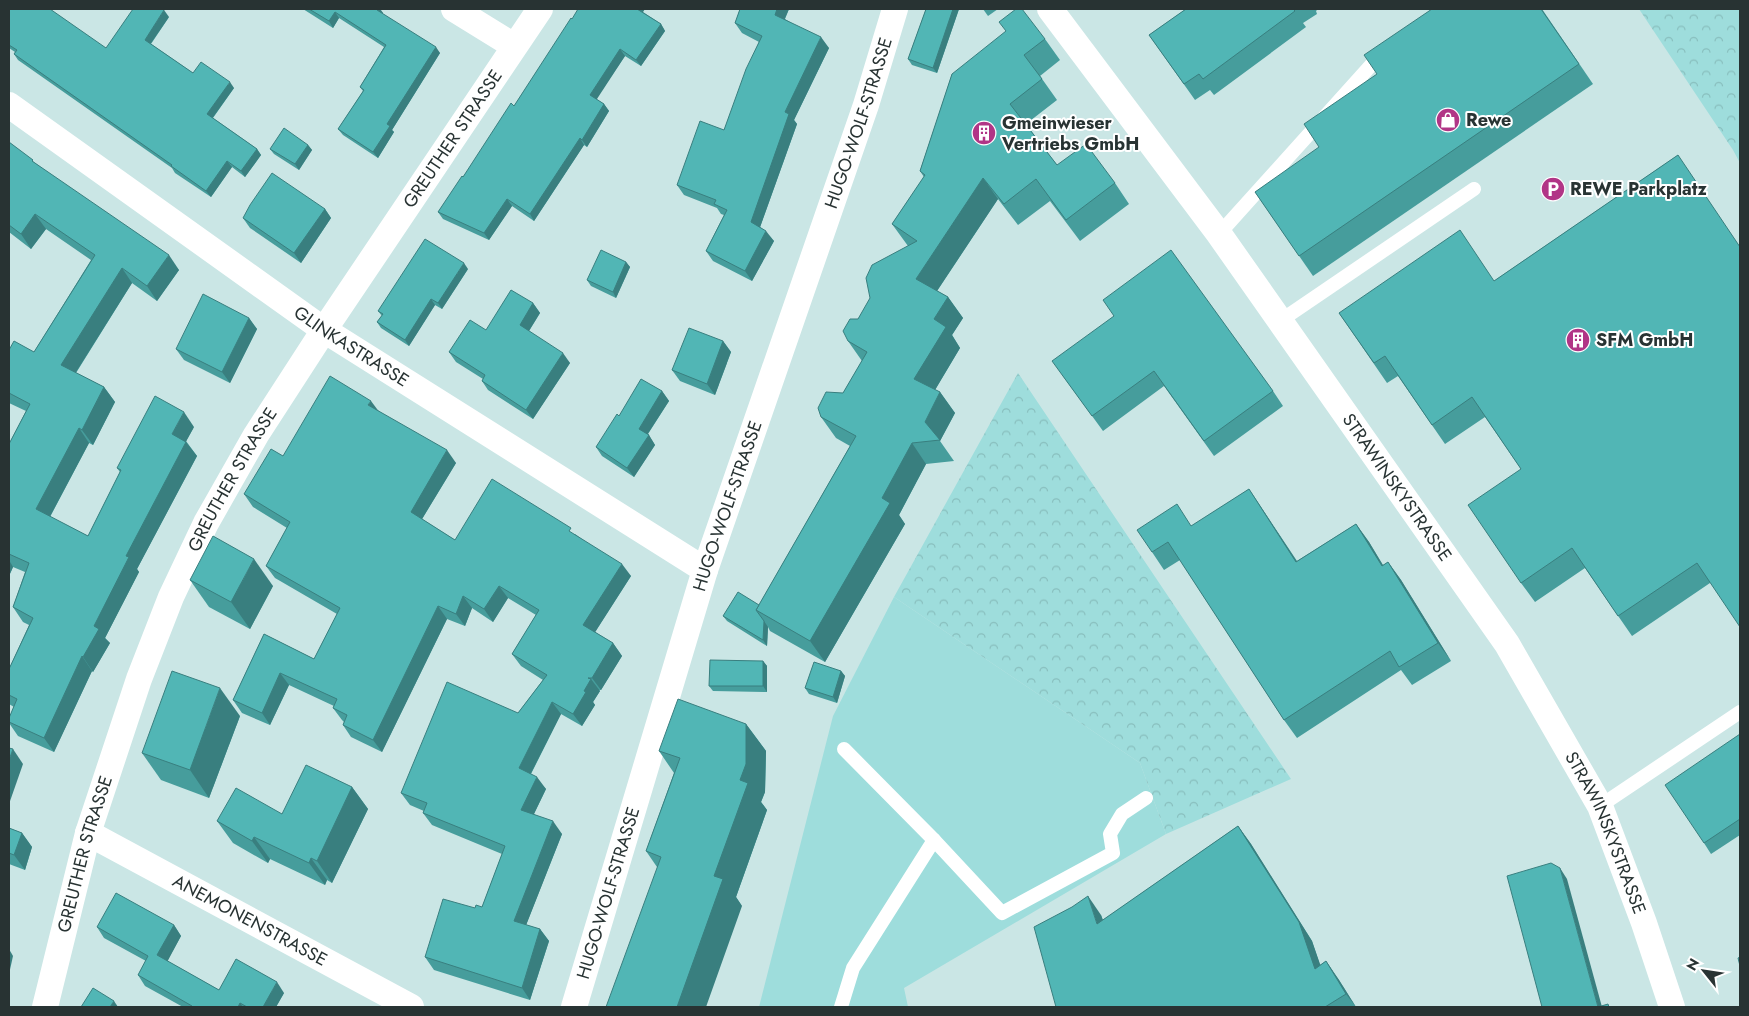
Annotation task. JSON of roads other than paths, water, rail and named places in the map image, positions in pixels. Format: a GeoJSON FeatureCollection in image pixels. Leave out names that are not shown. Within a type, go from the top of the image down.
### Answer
{"type":"FeatureCollection","features":[{"type":"Feature","properties":{"kind":"street"},"geometry":{"type":"LineString","coordinates":[[454,9],[514,46]]}},
{"type":"Feature","properties":{"kind":"street","name":"GREUTHER STRASSE"},"geometry":{"type":"LineString","coordinates":[[45,1007],[88,834],[138,679],[171,597],[206,524],[256,435],[324,330],[540,9]]}},
{"type":"Feature","properties":{"kind":"street","name":"HUGO-WOLF-STRASSE"},"geometry":{"type":"LineString","coordinates":[[574,1007],[705,570],[862,114],[895,9]]}},
{"type":"Feature","properties":{"kind":"street","name":"STRAWINSKYSTRASSE"},"geometry":{"type":"LineString","coordinates":[[1050,9],[1219,234],[1507,644],[1600,806],[1644,923],[1672,1007]]}},
{"type":"Feature","properties":{"kind":"street","name":"GLINKASTRASSE"},"geometry":{"type":"LineString","coordinates":[[9,105],[324,330],[705,570]]}},
{"type":"Feature","properties":{"kind":"street","name":"ANEMONENSTRASSE"},"geometry":{"type":"LineString","coordinates":[[88,834],[411,1007]]}},
{"type":"Feature","properties":{"kind":"lane"},"geometry":{"type":"LineString","coordinates":[[1219,234],[1373,63]]}},
{"type":"Feature","properties":{"kind":"lane"},"geometry":{"type":"LineString","coordinates":[[1280,321],[1474,189]]}},
{"type":"Feature","properties":{"kind":"lane"},"geometry":{"type":"LineString","coordinates":[[1600,806],[1740,712]]}},
{"type":"Feature","properties":{"kind":"lane"},"geometry":{"type":"LineString","coordinates":[[844,749],[1002,912],[1113,853],[1110,834],[1122,814],[1146,798]]}},
{"type":"Feature","properties":{"kind":"lane"},"geometry":{"type":"LineString","coordinates":[[841,1007],[853,968],[934,840]]}},
{"type":"Feature","properties":{"kind":"place","name":"Rewe"},"geometry":{"type":"Point","coordinates":[1448,120]}},
{"type":"Feature","properties":{"kind":"place","name":"Gmeinwieser Vertriebs GmbH"},"geometry":{"type":"Point","coordinates":[984,133]}},
{"type":"Feature","properties":{"kind":"place","name":"REWE Parkplatz"},"geometry":{"type":"Point","coordinates":[1553,189]}},
{"type":"Feature","properties":{"kind":"place","name":"SFM GmbH"},"geometry":{"type":"Point","coordinates":[1578,340]}}]}
